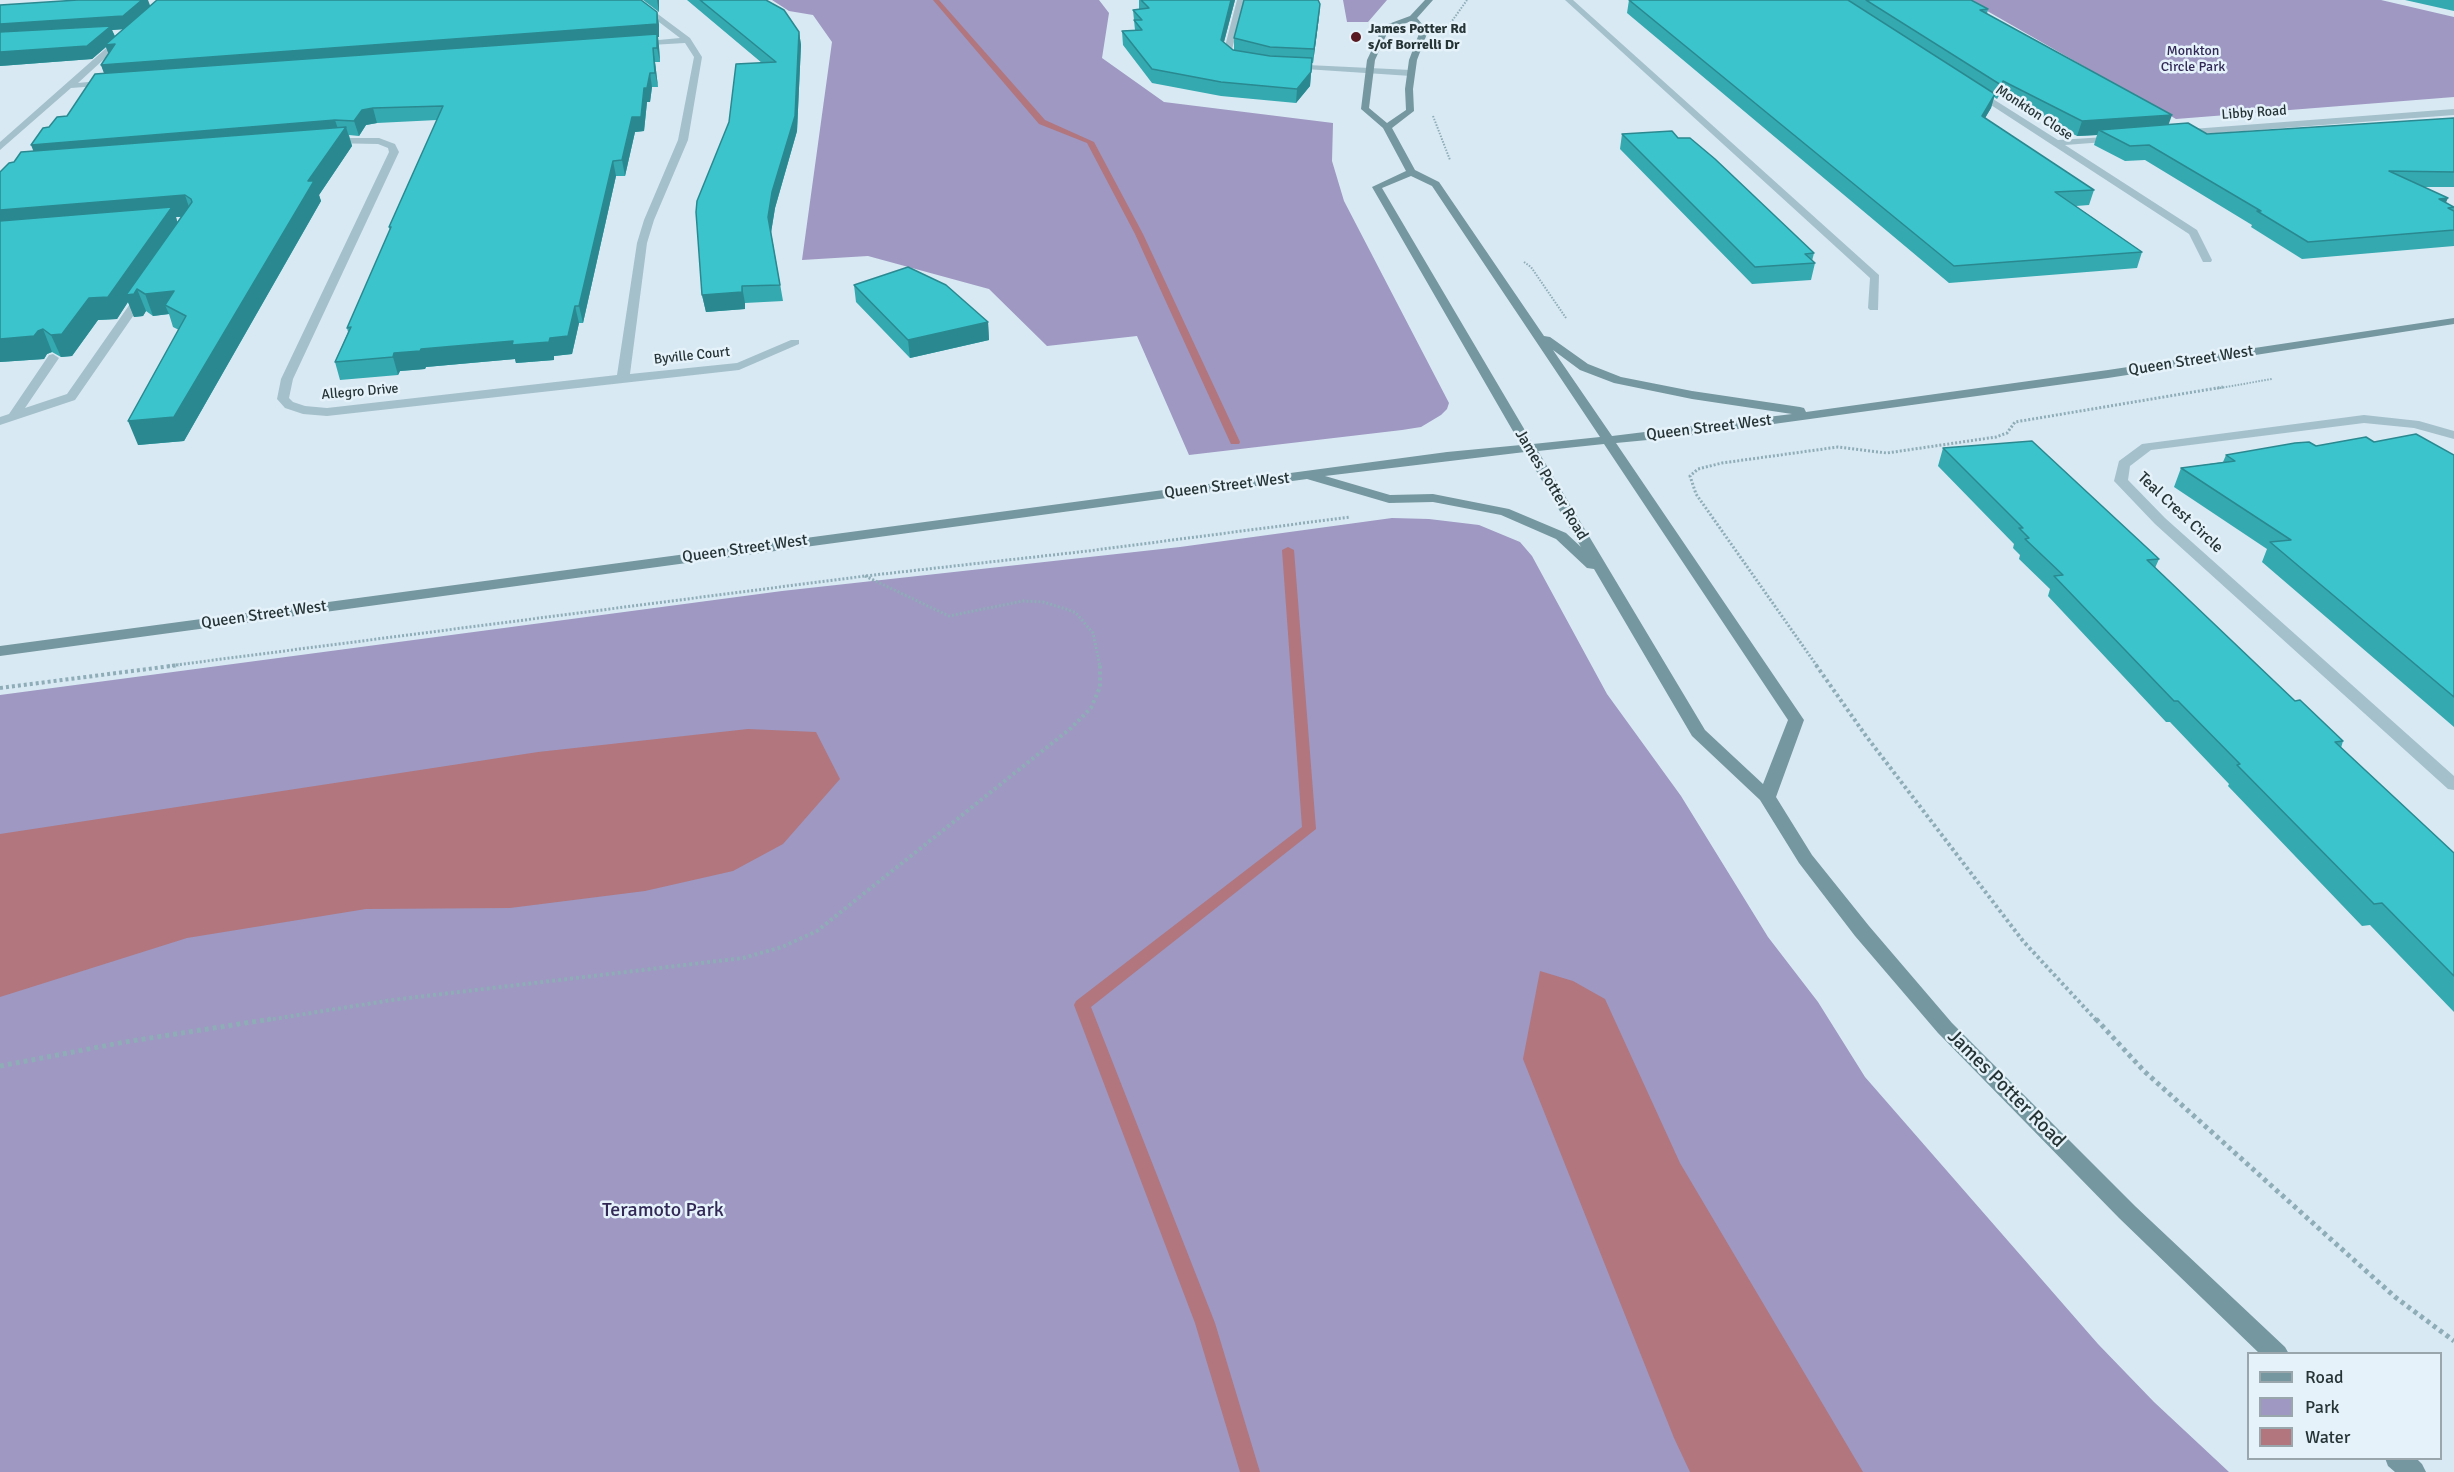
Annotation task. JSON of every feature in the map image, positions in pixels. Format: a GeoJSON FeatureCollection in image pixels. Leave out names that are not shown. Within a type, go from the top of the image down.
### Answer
{"type":"FeatureCollection","features":[{"type":"Feature","properties":{"kind":"main road"},"geometry":{"type":"LineString","coordinates":[[1429,0],[1413,18],[1386,28],[1372,57],[1365,109],[1387,127],[1411,172],[1436,184],[1796,720],[1767,797]]}},
{"type":"Feature","properties":{"kind":"main road"},"geometry":{"type":"LineString","coordinates":[[1387,127],[1410,111],[1408,89],[1413,60],[1425,31],[1413,18]]}},
{"type":"Feature","properties":{"kind":"main road","name":"James Potter Road"},"geometry":{"type":"LineString","coordinates":[[1411,172],[1377,187],[1419,264],[1698,733],[1767,797],[1805,859],[1862,931],[1945,1028],[2127,1212],[2276,1352]]}},
{"type":"Feature","properties":{"kind":"main road","name":"Queen Street West"},"geometry":{"type":"LineString","coordinates":[[0,651],[1447,456],[1608,440],[1816,414],[2108,374],[2454,321]]}},
{"type":"Feature","properties":{"kind":"main road"},"geometry":{"type":"LineString","coordinates":[[1529,324],[1560,351],[1584,367],[1618,380],[1681,393],[1816,414]]}},
{"type":"Feature","properties":{"kind":"main road"},"geometry":{"type":"LineString","coordinates":[[1305,476],[1389,499],[1433,498],[1453,501],[1504,513],[1537,524],[1561,536],[1578,550],[1611,585]]}},
{"type":"Feature","properties":{"kind":"main road"},"geometry":{"type":"LineString","coordinates":[[2399,1460],[2413,1472]]}},
{"type":"Feature","properties":{"kind":"street"},"geometry":{"type":"LineString","coordinates":[[623,378],[642,243],[648,220],[683,140],[698,57],[687,40],[634,0]]}},
{"type":"Feature","properties":{"kind":"street"},"geometry":{"type":"LineString","coordinates":[[1241,0],[1227,54],[1249,63]]}},
{"type":"Feature","properties":{"kind":"street"},"geometry":{"type":"LineString","coordinates":[[1569,0],[1875,277],[1874,308]]}},
{"type":"Feature","properties":{"kind":"street"},"geometry":{"type":"LineString","coordinates":[[0,147],[129,33],[110,34]]}},
{"type":"Feature","properties":{"kind":"street"},"geometry":{"type":"LineString","coordinates":[[629,45],[687,40]]}},
{"type":"Feature","properties":{"kind":"street"},"geometry":{"type":"LineString","coordinates":[[1281,65],[1411,73]]}},
{"type":"Feature","properties":{"kind":"street"},"geometry":{"type":"LineString","coordinates":[[69,86],[112,83]]}},
{"type":"Feature","properties":{"kind":"street","name":"Monkton Close"},"geometry":{"type":"LineString","coordinates":[[1964,84],[2193,232],[2207,260]]}},
{"type":"Feature","properties":{"kind":"street","name":"Libby Road"},"geometry":{"type":"LineString","coordinates":[[2172,133],[2454,112]]}},
{"type":"Feature","properties":{"kind":"street"},"geometry":{"type":"LineString","coordinates":[[2056,143],[2126,137]]}},
{"type":"Feature","properties":{"kind":"street","name":"Allegro Drive"},"geometry":{"type":"LineString","coordinates":[[317,142],[379,141],[392,146],[394,152],[287,379],[283,399],[289,405],[303,410],[327,412],[623,378]]}},
{"type":"Feature","properties":{"kind":"street"},"geometry":{"type":"LineString","coordinates":[[0,421],[71,397],[152,280]]}},
{"type":"Feature","properties":{"kind":"street","name":"Byville Court"},"geometry":{"type":"LineString","coordinates":[[623,378],[740,366],[795,342]]}},
{"type":"Feature","properties":{"kind":"street"},"geometry":{"type":"LineString","coordinates":[[14,416],[53,358]]}},
{"type":"Feature","properties":{"kind":"street","name":"Teal Crest Circle"},"geometry":{"type":"LineString","coordinates":[[2454,435],[2415,424],[2364,419],[2147,447],[2124,464],[2121,481],[2160,521],[2454,785]]}},
{"type":"Feature","properties":{"kind":"path"},"geometry":{"type":"LineString","coordinates":[[1445,32],[1467,0]]}},
{"type":"Feature","properties":{"kind":"path"},"geometry":{"type":"LineString","coordinates":[[1431,111],[1446,153],[1452,163]]}},
{"type":"Feature","properties":{"kind":"path"},"geometry":{"type":"LineString","coordinates":[[1523,261],[1531,267],[1570,324]]}},
{"type":"Feature","properties":{"kind":"path"},"geometry":{"type":"LineString","coordinates":[[2281,377],[2015,422],[2007,433],[1996,437],[1887,453],[1838,447],[1722,463],[1698,469],[1690,476],[1696,494],[1866,736],[2023,941],[2144,1071],[2395,1297],[2454,1341]]}},
{"type":"Feature","properties":{"kind":"path"},"geometry":{"type":"LineString","coordinates":[[0,688],[866,576],[1088,551],[1354,517]]}},
{"type":"Feature","properties":{"kind":"path"},"geometry":{"type":"LineString","coordinates":[[0,1066],[136,1040],[326,1010],[742,958],[782,948],[818,931],[1071,728],[1090,708],[1100,687],[1100,659],[1093,633],[1076,613],[1043,602],[1023,601],[949,616],[866,576]]}},
{"type":"Feature","properties":{"kind":"green space"},"geometry":{"type":"Polygon","coordinates":[[[772,0],[1099,0],[1109,13],[1102,58],[1164,102],[1333,123],[1332,161],[1344,201],[1449,403],[1447,409],[1421,427],[1189,455],[1137,336],[1047,346],[989,289],[868,256],[802,260],[832,42],[813,15],[789,11],[772,0]]]}},
{"type":"Feature","properties":{"kind":"green space"},"geometry":{"type":"Polygon","coordinates":[[[1343,0],[1387,0],[1368,22],[1347,22],[1343,0]]]}},
{"type":"Feature","properties":{"kind":"green space","name":"Monkton Circle Park"},"geometry":{"type":"Polygon","coordinates":[[[1968,0],[2381,0],[2454,17],[2454,97],[2176,119],[1968,0]]]}},
{"type":"Feature","properties":{"kind":"green space","name":"Teramoto Park"},"geometry":{"type":"Polygon","coordinates":[[[1392,518],[1429,519],[1479,525],[1520,542],[1532,556],[1607,694],[1681,796],[1768,937],[1818,1002],[1865,1077],[2098,1344],[2154,1402],[2229,1472],[0,1472],[0,695],[782,591],[1180,547],[1392,518]]]}},
{"type":"Feature","properties":{"kind":"water"},"geometry":{"type":"Polygon","coordinates":[[[748,729],[816,732],[840,779],[783,844],[733,871],[645,891],[510,908],[366,909],[187,938],[0,997],[0,834],[538,752],[748,729]]]}},
{"type":"Feature","properties":{"kind":"water"},"geometry":{"type":"Polygon","coordinates":[[[1540,971],[1573,981],[1605,999],[1680,1163],[1863,1472],[1690,1472],[1674,1438],[1523,1059],[1540,971]]]}},
{"type":"Feature","properties":{"kind":"building"},"geometry":{"type":"Polygon","coordinates":[[[78,0],[142,0],[123,16],[0,24],[0,5],[78,0]]]}},
{"type":"Feature","properties":{"kind":"building"},"geometry":{"type":"Polygon","coordinates":[[[157,0],[641,0],[657,12],[657,24],[101,65],[115,44],[105,45],[157,0]]]}},
{"type":"Feature","properties":{"kind":"building"},"geometry":{"type":"Polygon","coordinates":[[[700,0],[766,0],[784,10],[799,32],[795,116],[772,192],[768,217],[780,285],[742,286],[742,292],[702,295],[697,201],[729,122],[736,64],[776,62],[700,0]]]}},
{"type":"Feature","properties":{"kind":"building"},"geometry":{"type":"Polygon","coordinates":[[[1141,0],[1231,0],[1221,40],[1233,50],[1270,56],[1312,58],[1311,72],[1297,89],[1221,82],[1152,69],[1122,31],[1142,30],[1134,20],[1142,20],[1133,10],[1149,8],[1141,0]]]}},
{"type":"Feature","properties":{"kind":"building"},"geometry":{"type":"Polygon","coordinates":[[[1244,0],[1318,0],[1320,4],[1314,49],[1270,47],[1234,38],[1244,0]]]}},
{"type":"Feature","properties":{"kind":"building"},"geometry":{"type":"Polygon","coordinates":[[[1629,0],[1848,0],[1995,94],[1982,116],[2094,190],[2055,192],[2142,252],[1954,266],[1629,0]]]}},
{"type":"Feature","properties":{"kind":"building"},"geometry":{"type":"Polygon","coordinates":[[[1866,0],[1971,0],[1988,9],[1980,10],[2172,115],[2082,121],[2003,81],[2001,85],[1866,0]]]}},
{"type":"Feature","properties":{"kind":"building"},"geometry":{"type":"Polygon","coordinates":[[[111,26],[87,46],[0,52],[0,32],[111,26]]]}},
{"type":"Feature","properties":{"kind":"building"},"geometry":{"type":"Polygon","coordinates":[[[657,34],[657,48],[653,48],[655,73],[650,73],[647,88],[644,88],[641,117],[632,117],[622,160],[613,161],[579,306],[575,306],[568,336],[550,338],[549,342],[512,345],[513,341],[421,349],[420,351],[394,353],[393,357],[335,362],[351,327],[347,328],[391,227],[389,227],[443,106],[373,108],[362,110],[354,121],[335,120],[31,145],[43,128],[49,127],[57,117],[67,116],[95,74],[657,34]]]}},
{"type":"Feature","properties":{"kind":"building"},"geometry":{"type":"Polygon","coordinates":[[[2454,118],[2454,172],[2389,171],[2448,198],[2439,199],[2454,207],[2448,208],[2454,211],[2454,230],[2308,242],[2257,211],[2261,211],[2149,145],[2130,146],[2099,130],[2188,123],[2207,134],[2454,118]]]}},
{"type":"Feature","properties":{"kind":"building"},"geometry":{"type":"Polygon","coordinates":[[[346,127],[308,181],[314,181],[174,417],[128,421],[186,316],[165,305],[174,291],[145,294],[137,289],[134,294],[126,295],[192,202],[191,199],[185,195],[0,210],[0,172],[9,163],[14,162],[21,152],[346,127]]]}},
{"type":"Feature","properties":{"kind":"building"},"geometry":{"type":"Polygon","coordinates":[[[1672,131],[1678,138],[1690,138],[1715,159],[1814,253],[1805,254],[1815,263],[1755,267],[1622,134],[1672,131]]]}},
{"type":"Feature","properties":{"kind":"building"},"geometry":{"type":"Polygon","coordinates":[[[172,207],[108,297],[89,298],[62,334],[51,335],[43,329],[34,336],[0,339],[0,221],[172,207]]]}},
{"type":"Feature","properties":{"kind":"building"},"geometry":{"type":"Polygon","coordinates":[[[908,267],[946,285],[988,322],[908,340],[854,285],[908,267]]]}},
{"type":"Feature","properties":{"kind":"building"},"geometry":{"type":"Polygon","coordinates":[[[2416,434],[2454,455],[2454,697],[2270,542],[2291,540],[2181,468],[2235,461],[2226,455],[2295,443],[2309,442],[2316,446],[2366,437],[2374,442],[2416,434]]]}},
{"type":"Feature","properties":{"kind":"building"},"geometry":{"type":"Polygon","coordinates":[[[2032,441],[2159,559],[2147,560],[2295,701],[2300,700],[2343,741],[2335,742],[2454,853],[2454,976],[2382,903],[2374,904],[2237,765],[2240,764],[2178,701],[2174,701],[2054,576],[2063,575],[2025,539],[2029,538],[2019,528],[2023,528],[1943,448],[2032,441]]]}},
{"type":"Feature","properties":{"kind":"waterway"},"geometry":{"type":"LineString","coordinates":[[936,0],[1042,122],[1090,142],[1139,234],[1235,442]]}},
{"type":"Feature","properties":{"kind":"waterway"},"geometry":{"type":"LineString","coordinates":[[1250,1472],[1205,1323],[1082,1005],[1309,829],[1288,550]]}},
{"type":"Feature","properties":{"kind":"place","name":"James Potter Rd s/of Borrelli Dr"},"geometry":{"type":"Point","coordinates":[1356,37]}}]}
